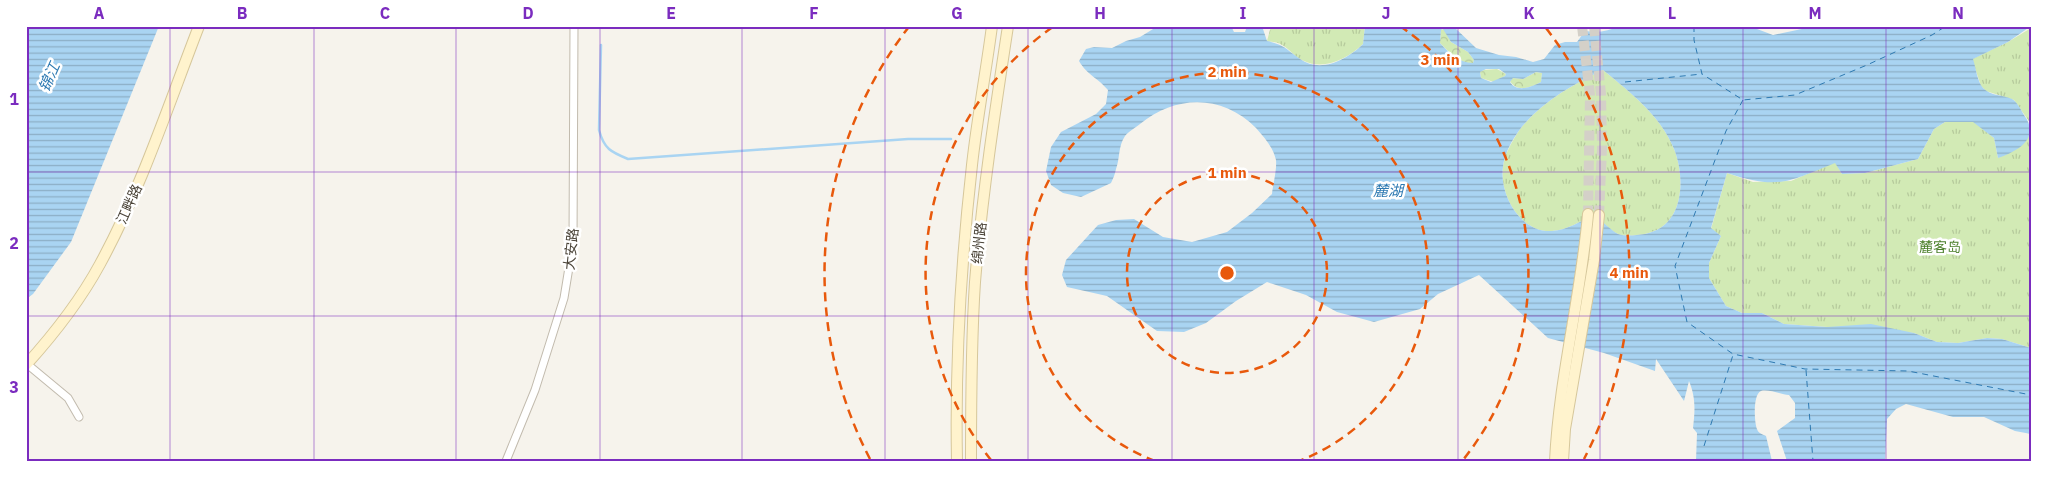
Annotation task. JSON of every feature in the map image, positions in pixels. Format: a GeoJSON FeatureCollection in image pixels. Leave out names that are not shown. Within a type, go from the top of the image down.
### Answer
{"type":"FeatureCollection","features":[{"type":"Feature","properties":{"kind":"street","name":"江畔路"},"geometry":{"type":"LineString","coordinates":[[27,364],[53,334],[75,304],[119,227],[143,174],[199,26]]}},
{"type":"Feature","properties":{"kind":"street","name":"大安路"},"geometry":{"type":"LineString","coordinates":[[506,461],[535,390],[561,307],[573,243],[574,26]]}},
{"type":"Feature","properties":{"kind":"street","name":"绵州路"},"geometry":{"type":"LineString","coordinates":[[957,461],[955,394],[961,282],[972,164],[992,26]]}},
{"type":"Feature","properties":{"kind":"street","name":"绵州路"},"geometry":{"type":"LineString","coordinates":[[971,461],[971,392],[975,283],[987,166],[1008,26]]}},
{"type":"Feature","properties":{"kind":"street"},"geometry":{"type":"LineString","coordinates":[[1555,461],[1556,428],[1584,260],[1588,214]]}},
{"type":"Feature","properties":{"kind":"street"},"geometry":{"type":"LineString","coordinates":[[1563,461],[1565,429],[1594,260],[1599,215]]}},
{"type":"Feature","properties":{"kind":"street"},"geometry":{"type":"LineString","coordinates":[[27,364],[68,398],[80,417]]}},
{"type":"Feature","properties":{"kind":"green space"},"geometry":{"type":"Polygon","coordinates":[[[1271,26],[1365,26],[1363,44],[1343,58],[1320,65],[1301,60],[1280,44],[1267,41],[1271,26]]]}},
{"type":"Feature","properties":{"kind":"green space"},"geometry":{"type":"Polygon","coordinates":[[[2031,28],[2031,124],[2014,100],[1986,91],[1981,86],[1972,59],[2008,42],[2031,28]]]}},
{"type":"Feature","properties":{"kind":"green space"},"geometry":{"type":"Polygon","coordinates":[[[1444,29],[1451,42],[1468,52],[1474,60],[1473,64],[1459,60],[1440,43],[1441,30],[1444,29]]]}},
{"type":"Feature","properties":{"kind":"green space"},"geometry":{"type":"Polygon","coordinates":[[[1497,69],[1506,74],[1505,76],[1494,82],[1481,78],[1480,72],[1497,69]]]}},
{"type":"Feature","properties":{"kind":"green space"},"geometry":{"type":"Polygon","coordinates":[[[1603,70],[1653,115],[1674,149],[1678,161],[1680,187],[1679,200],[1674,212],[1668,222],[1658,230],[1635,235],[1615,233],[1594,215],[1558,230],[1541,230],[1530,226],[1514,210],[1504,189],[1503,167],[1509,149],[1518,132],[1536,112],[1568,89],[1603,70]]]}},
{"type":"Feature","properties":{"kind":"green space"},"geometry":{"type":"Polygon","coordinates":[[[1536,72],[1542,73],[1541,82],[1533,86],[1521,88],[1513,85],[1510,81],[1513,78],[1523,79],[1536,72]]]}},
{"type":"Feature","properties":{"kind":"green space","name":"麓客岛"},"geometry":{"type":"Polygon","coordinates":[[[1973,121],[1994,138],[1998,158],[2026,140],[2031,130],[2031,348],[2002,339],[1987,338],[1958,343],[1937,342],[1914,333],[1784,324],[1762,313],[1742,313],[1726,306],[1709,278],[1709,263],[1721,236],[1711,229],[1727,173],[1753,182],[1791,181],[1835,162],[1842,174],[1865,173],[1918,159],[1934,129],[1945,122],[1973,121]]]}},
{"type":"Feature","properties":{"kind":"water","name":"锦江"},"geometry":{"type":"Polygon","coordinates":[[[26,26],[159,26],[71,242],[33,294],[26,299],[26,26]]]}},
{"type":"Feature","properties":{"kind":"water","name":"麓湖"},"geometry":{"type":"Polygon","coordinates":[[[1158,26],[1231,26],[1234,32],[1245,32],[1247,26],[1262,26],[1267,41],[1282,46],[1308,63],[1325,65],[1334,63],[1357,50],[1363,44],[1365,26],[1415,26],[1416,29],[1429,26],[1453,26],[1476,48],[1533,62],[1544,59],[1555,45],[1565,42],[1577,42],[1585,31],[1603,31],[1620,26],[1749,26],[1773,35],[1816,26],[2031,26],[2008,42],[1973,59],[1983,88],[1989,93],[2014,100],[2029,123],[2029,137],[2013,152],[1998,158],[1994,138],[1973,122],[1945,122],[1934,129],[1918,159],[1865,173],[1842,174],[1835,163],[1783,182],[1759,181],[1727,173],[1711,228],[1721,236],[1709,263],[1709,278],[1726,306],[1742,313],[1762,313],[1784,324],[1827,327],[1871,324],[1914,333],[1937,342],[1958,343],[1987,338],[2002,339],[2031,348],[2031,434],[2015,431],[1984,417],[1953,417],[1906,404],[1896,409],[1887,419],[1885,461],[1787,461],[1777,431],[1795,418],[1795,403],[1789,395],[1761,391],[1757,397],[1755,420],[1758,431],[1766,436],[1772,461],[1696,461],[1697,433],[1693,428],[1694,404],[1689,381],[1684,401],[1656,359],[1655,371],[1604,353],[1548,338],[1479,275],[1438,294],[1420,309],[1374,322],[1337,312],[1306,295],[1267,282],[1236,301],[1206,323],[1184,332],[1157,331],[1107,296],[1067,287],[1062,275],[1066,260],[1098,225],[1116,220],[1134,219],[1163,237],[1192,242],[1227,232],[1252,213],[1272,194],[1276,160],[1273,151],[1265,139],[1243,117],[1229,109],[1199,102],[1169,108],[1154,114],[1126,134],[1121,144],[1115,175],[1111,183],[1081,197],[1063,193],[1051,185],[1046,171],[1051,147],[1061,132],[1096,114],[1106,104],[1108,90],[1079,61],[1086,49],[1094,47],[1112,48],[1140,37],[1158,26]],[[1443,29],[1441,30],[1440,43],[1443,47],[1459,59],[1473,63],[1474,60],[1468,52],[1451,42],[1443,29]],[[1486,69],[1480,72],[1481,78],[1491,82],[1506,74],[1499,69],[1486,69]],[[1603,70],[1568,89],[1536,112],[1510,144],[1504,162],[1503,178],[1504,189],[1514,210],[1530,226],[1541,230],[1563,229],[1594,215],[1621,235],[1631,236],[1658,230],[1668,222],[1674,212],[1679,200],[1680,187],[1678,161],[1674,149],[1661,126],[1644,105],[1603,70]],[[1536,72],[1523,79],[1513,78],[1510,82],[1516,87],[1529,87],[1541,82],[1542,73],[1536,72]]]}},
{"type":"Feature","properties":{"kind":"waterway"},"geometry":{"type":"LineString","coordinates":[[601,45],[599,130],[606,146],[628,159],[908,139],[951,139]]}},
{"type":"Feature","properties":{"kind":"ferry route"},"geometry":{"type":"LineString","coordinates":[[1694,26],[1694,40],[1702,74],[1743,100],[1795,95],[1867,65],[1932,35],[1946,26]]}},
{"type":"Feature","properties":{"kind":"ferry route"},"geometry":{"type":"LineString","coordinates":[[2007,26],[2010,29]]}},
{"type":"Feature","properties":{"kind":"ferry route"},"geometry":{"type":"LineString","coordinates":[[1625,82],[1702,74]]}},
{"type":"Feature","properties":{"kind":"ferry route"},"geometry":{"type":"LineString","coordinates":[[1743,100],[1726,131],[1675,266],[1687,322],[1733,354],[1805,369],[1908,371],[2031,395]]}},
{"type":"Feature","properties":{"kind":"ferry route"},"geometry":{"type":"LineString","coordinates":[[1704,446],[1733,355]]}},
{"type":"Feature","properties":{"kind":"ferry route"},"geometry":{"type":"LineString","coordinates":[[1806,370],[1813,461]]}},
{"type":"Feature","properties":{"kind":"tunnel"},"geometry":{"type":"LineString","coordinates":[[1582,26],[1590,95],[1588,214]]}},
{"type":"Feature","properties":{"kind":"tunnel"},"geometry":{"type":"LineString","coordinates":[[1594,26],[1601,94],[1602,149],[1599,215]]}}]}
